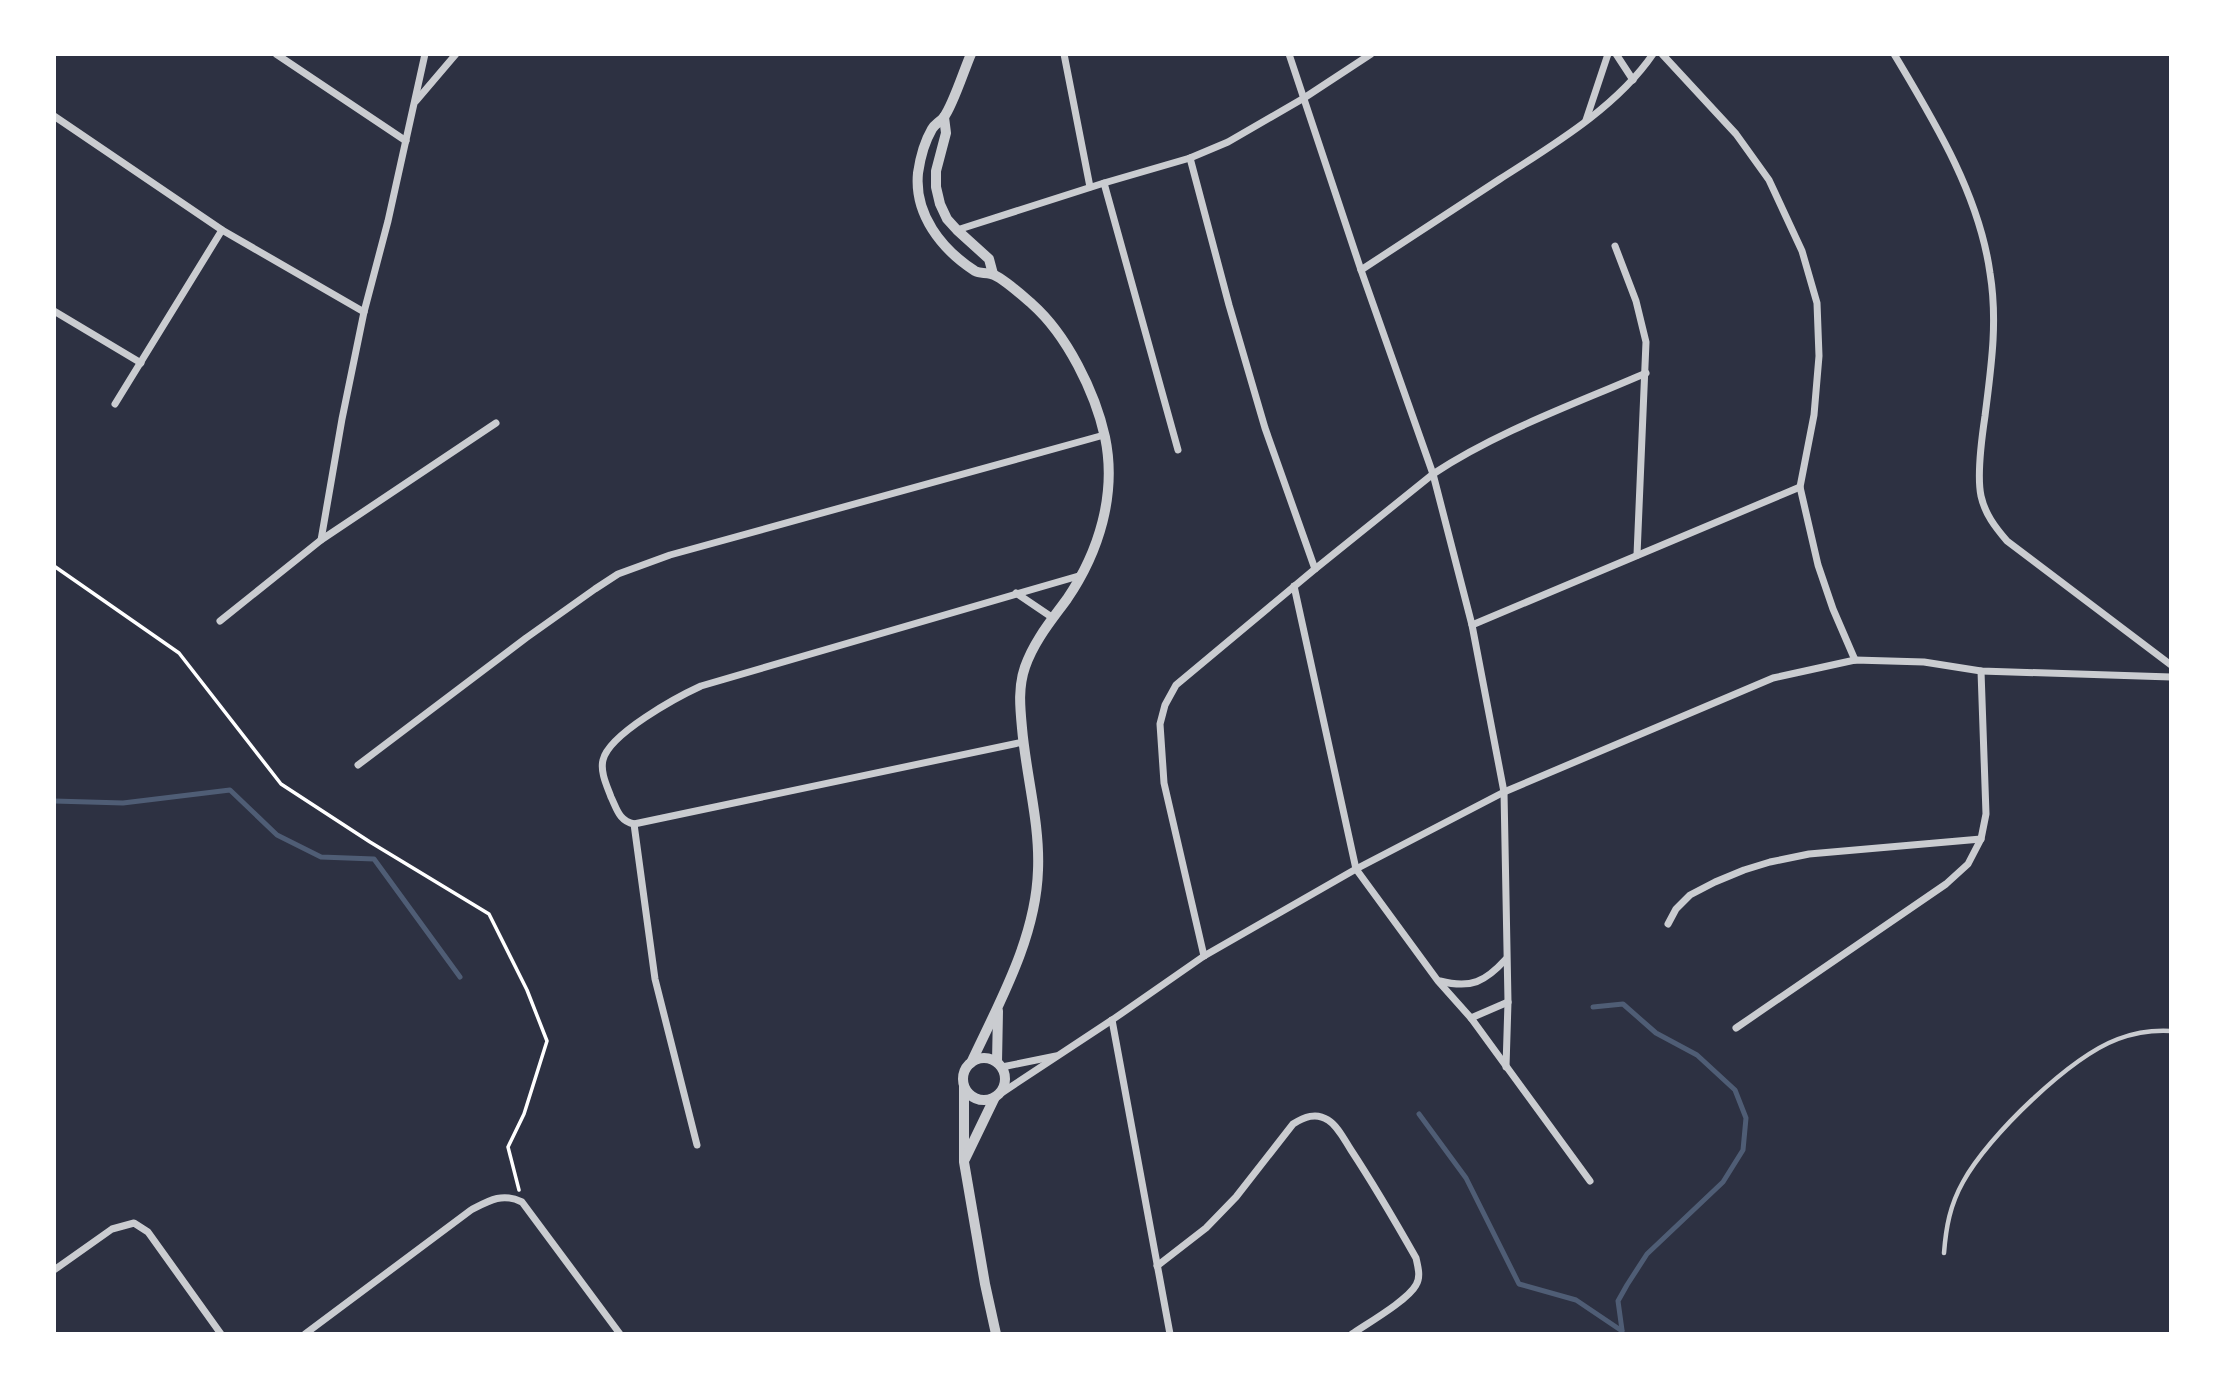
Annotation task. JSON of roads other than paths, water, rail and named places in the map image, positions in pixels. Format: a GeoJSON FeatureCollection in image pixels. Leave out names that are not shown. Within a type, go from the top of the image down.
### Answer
{"type":"FeatureCollection","features":[{"type":"Feature","properties":{"kind":"street"},"geometry":{"type":"LineString","coordinates":[[276,54],[406,141]]}},
{"type":"Feature","properties":{"kind":"street"},"geometry":{"type":"LineString","coordinates":[[321,540],[364,312],[388,221],[425,54]]}},
{"type":"Feature","properties":{"kind":"street"},"geometry":{"type":"LineString","coordinates":[[415,102],[456,54]]}},
{"type":"Feature","properties":{"kind":"street"},"geometry":{"type":"LineString","coordinates":[[1064,54],[1090,187]]}},
{"type":"Feature","properties":{"kind":"street"},"geometry":{"type":"LineString","coordinates":[[1289,54],[1433,474],[1472,625],[1504,792],[1508,1002],[1506,1067]]}},
{"type":"Feature","properties":{"kind":"street"},"geometry":{"type":"LineString","coordinates":[[957,230],[1190,158],[1238,137],[1371,54]]}},
{"type":"Feature","properties":{"kind":"street"},"geometry":{"type":"LineString","coordinates":[[1586,120],[1608,54]]}},
{"type":"Feature","properties":{"kind":"street"},"geometry":{"type":"LineString","coordinates":[[1616,54],[1633,80]]}},
{"type":"Feature","properties":{"kind":"street"},"geometry":{"type":"LineString","coordinates":[[1361,270],[1550,147],[1633,80],[1653,54]]}},
{"type":"Feature","properties":{"kind":"street"},"geometry":{"type":"LineString","coordinates":[[1662,54],[1736,134],[1769,180],[1802,251],[1817,303],[1819,356],[1814,415],[1800,487],[1818,565],[1855,660]]}},
{"type":"Feature","properties":{"kind":"street"},"geometry":{"type":"LineString","coordinates":[[1894,54],[1942,134],[1980,226],[1990,273],[1995,336],[1982,442],[1980,495],[1990,521],[2007,541],[2171,665]]}},
{"type":"Feature","properties":{"kind":"street"},"geometry":{"type":"LineString","coordinates":[[967,56],[944,117],[933,127],[918,171],[918,188],[925,220],[952,252],[978,273],[993,274],[1032,304],[1067,345],[1088,388],[1104,435],[1110,483],[1090,562],[1037,640],[1025,666],[1019,691],[1038,870],[1031,917],[1016,963],[964,1074],[964,1162],[996,1334]]}},
{"type":"Feature","properties":{"kind":"street"},"geometry":{"type":"LineString","coordinates":[[54,116],[222,230],[364,312]]}},
{"type":"Feature","properties":{"kind":"street"},"geometry":{"type":"LineString","coordinates":[[944,117],[946,133],[936,171],[940,204],[947,219],[989,259],[993,274]]}},
{"type":"Feature","properties":{"kind":"street"},"geometry":{"type":"LineString","coordinates":[[1190,158],[1265,428],[1315,569]]}},
{"type":"Feature","properties":{"kind":"street"},"geometry":{"type":"LineString","coordinates":[[1104,183],[1178,450]]}},
{"type":"Feature","properties":{"kind":"street"},"geometry":{"type":"LineString","coordinates":[[114,404],[222,230]]}},
{"type":"Feature","properties":{"kind":"street"},"geometry":{"type":"LineString","coordinates":[[1615,246],[1636,301],[1646,342],[1637,555]]}},
{"type":"Feature","properties":{"kind":"street"},"geometry":{"type":"LineString","coordinates":[[54,311],[141,363]]}},
{"type":"Feature","properties":{"kind":"street"},"geometry":{"type":"LineString","coordinates":[[1205,956],[1164,783],[1160,724],[1165,705],[1176,685],[1433,474],[1481,446],[1646,373]]}},
{"type":"Feature","properties":{"kind":"street"},"geometry":{"type":"LineString","coordinates":[[220,621],[321,540],[496,423]]}},
{"type":"Feature","properties":{"kind":"street"},"geometry":{"type":"LineString","coordinates":[[358,765],[526,638],[618,574],[670,555],[1104,435]]}},
{"type":"Feature","properties":{"kind":"street"},"geometry":{"type":"LineString","coordinates":[[1472,625],[1800,487]]}},
{"type":"Feature","properties":{"kind":"street"},"geometry":{"type":"LineString","coordinates":[[1023,742],[634,824],[624,821],[619,814],[604,778],[602,761],[611,745],[620,737],[678,696],[701,686],[1083,575]]}},
{"type":"Feature","properties":{"kind":"street"},"geometry":{"type":"LineString","coordinates":[[1294,586],[1356,869],[1438,981],[1471,1018],[1590,1181]]}},
{"type":"Feature","properties":{"kind":"street"},"geometry":{"type":"LineString","coordinates":[[1016,593],[1053,618]]}},
{"type":"Feature","properties":{"kind":"street"},"geometry":{"type":"LineString","coordinates":[[964,1087],[973,1098],[979,1100],[997,1096],[1205,956],[1356,869],[1504,792],[1773,678],[1855,660],[1924,662],[1981,671],[2171,677]]}},
{"type":"Feature","properties":{"kind":"street"},"geometry":{"type":"LineString","coordinates":[[1736,1028],[1946,884],[1968,864],[1981,839],[1986,814],[1981,671]]}},
{"type":"Feature","properties":{"kind":"street"},"geometry":{"type":"LineString","coordinates":[[634,824],[655,979],[697,1145]]}},
{"type":"Feature","properties":{"kind":"street"},"geometry":{"type":"LineString","coordinates":[[1668,924],[1676,909],[1690,895],[1744,870],[1770,862],[1810,854],[1981,839]]}},
{"type":"Feature","properties":{"kind":"street"},"geometry":{"type":"LineString","coordinates":[[1438,981],[1455,985],[1479,981],[1494,972],[1506,958]]}},
{"type":"Feature","properties":{"kind":"street"},"geometry":{"type":"LineString","coordinates":[[1471,1018],[1508,1002]]}},
{"type":"Feature","properties":{"kind":"street"},"geometry":{"type":"LineString","coordinates":[[964,1162],[1006,1081],[999,1064],[998,1005]]}},
{"type":"Feature","properties":{"kind":"street"},"geometry":{"type":"LineString","coordinates":[[1112,1020],[1170,1334]]}},
{"type":"Feature","properties":{"kind":"street"},"geometry":{"type":"LineString","coordinates":[[971,1063],[984,1058],[999,1064],[1060,1055]]}},
{"type":"Feature","properties":{"kind":"street"},"geometry":{"type":"LineString","coordinates":[[1157,1266],[1206,1228],[1236,1196],[1293,1124],[1316,1115],[1329,1120],[1368,1175],[1416,1258],[1419,1272],[1418,1283],[1410,1293],[1352,1334]]}},
{"type":"Feature","properties":{"kind":"street"},"geometry":{"type":"LineString","coordinates":[[305,1334],[471,1210],[500,1196],[522,1202],[620,1334]]}},
{"type":"Feature","properties":{"kind":"street"},"geometry":{"type":"LineString","coordinates":[[54,1270],[112,1229],[134,1223],[148,1232],[221,1334]]}},
{"type":"Feature","properties":{"kind":"lane"},"geometry":{"type":"LineString","coordinates":[[1944,1253],[1947,1218],[1963,1182],[1983,1153],[2025,1106],[2078,1063],[2118,1040],[2157,1030],[2171,1031]]}},
{"type":"Feature","properties":{"kind":"waterway"},"geometry":{"type":"LineString","coordinates":[[54,801],[123,803],[230,790],[277,835],[321,857],[374,859],[460,977]]}},
{"type":"Feature","properties":{"kind":"waterway"},"geometry":{"type":"LineString","coordinates":[[1593,1007],[1623,1004],[1656,1033],[1697,1055],[1735,1090],[1746,1118],[1743,1150],[1723,1182],[1647,1254],[1627,1285],[1618,1301],[1622,1330]]}},
{"type":"Feature","properties":{"kind":"waterway"},"geometry":{"type":"LineString","coordinates":[[1419,1114],[1466,1178],[1519,1284],[1576,1300],[1622,1331]]}}]}
